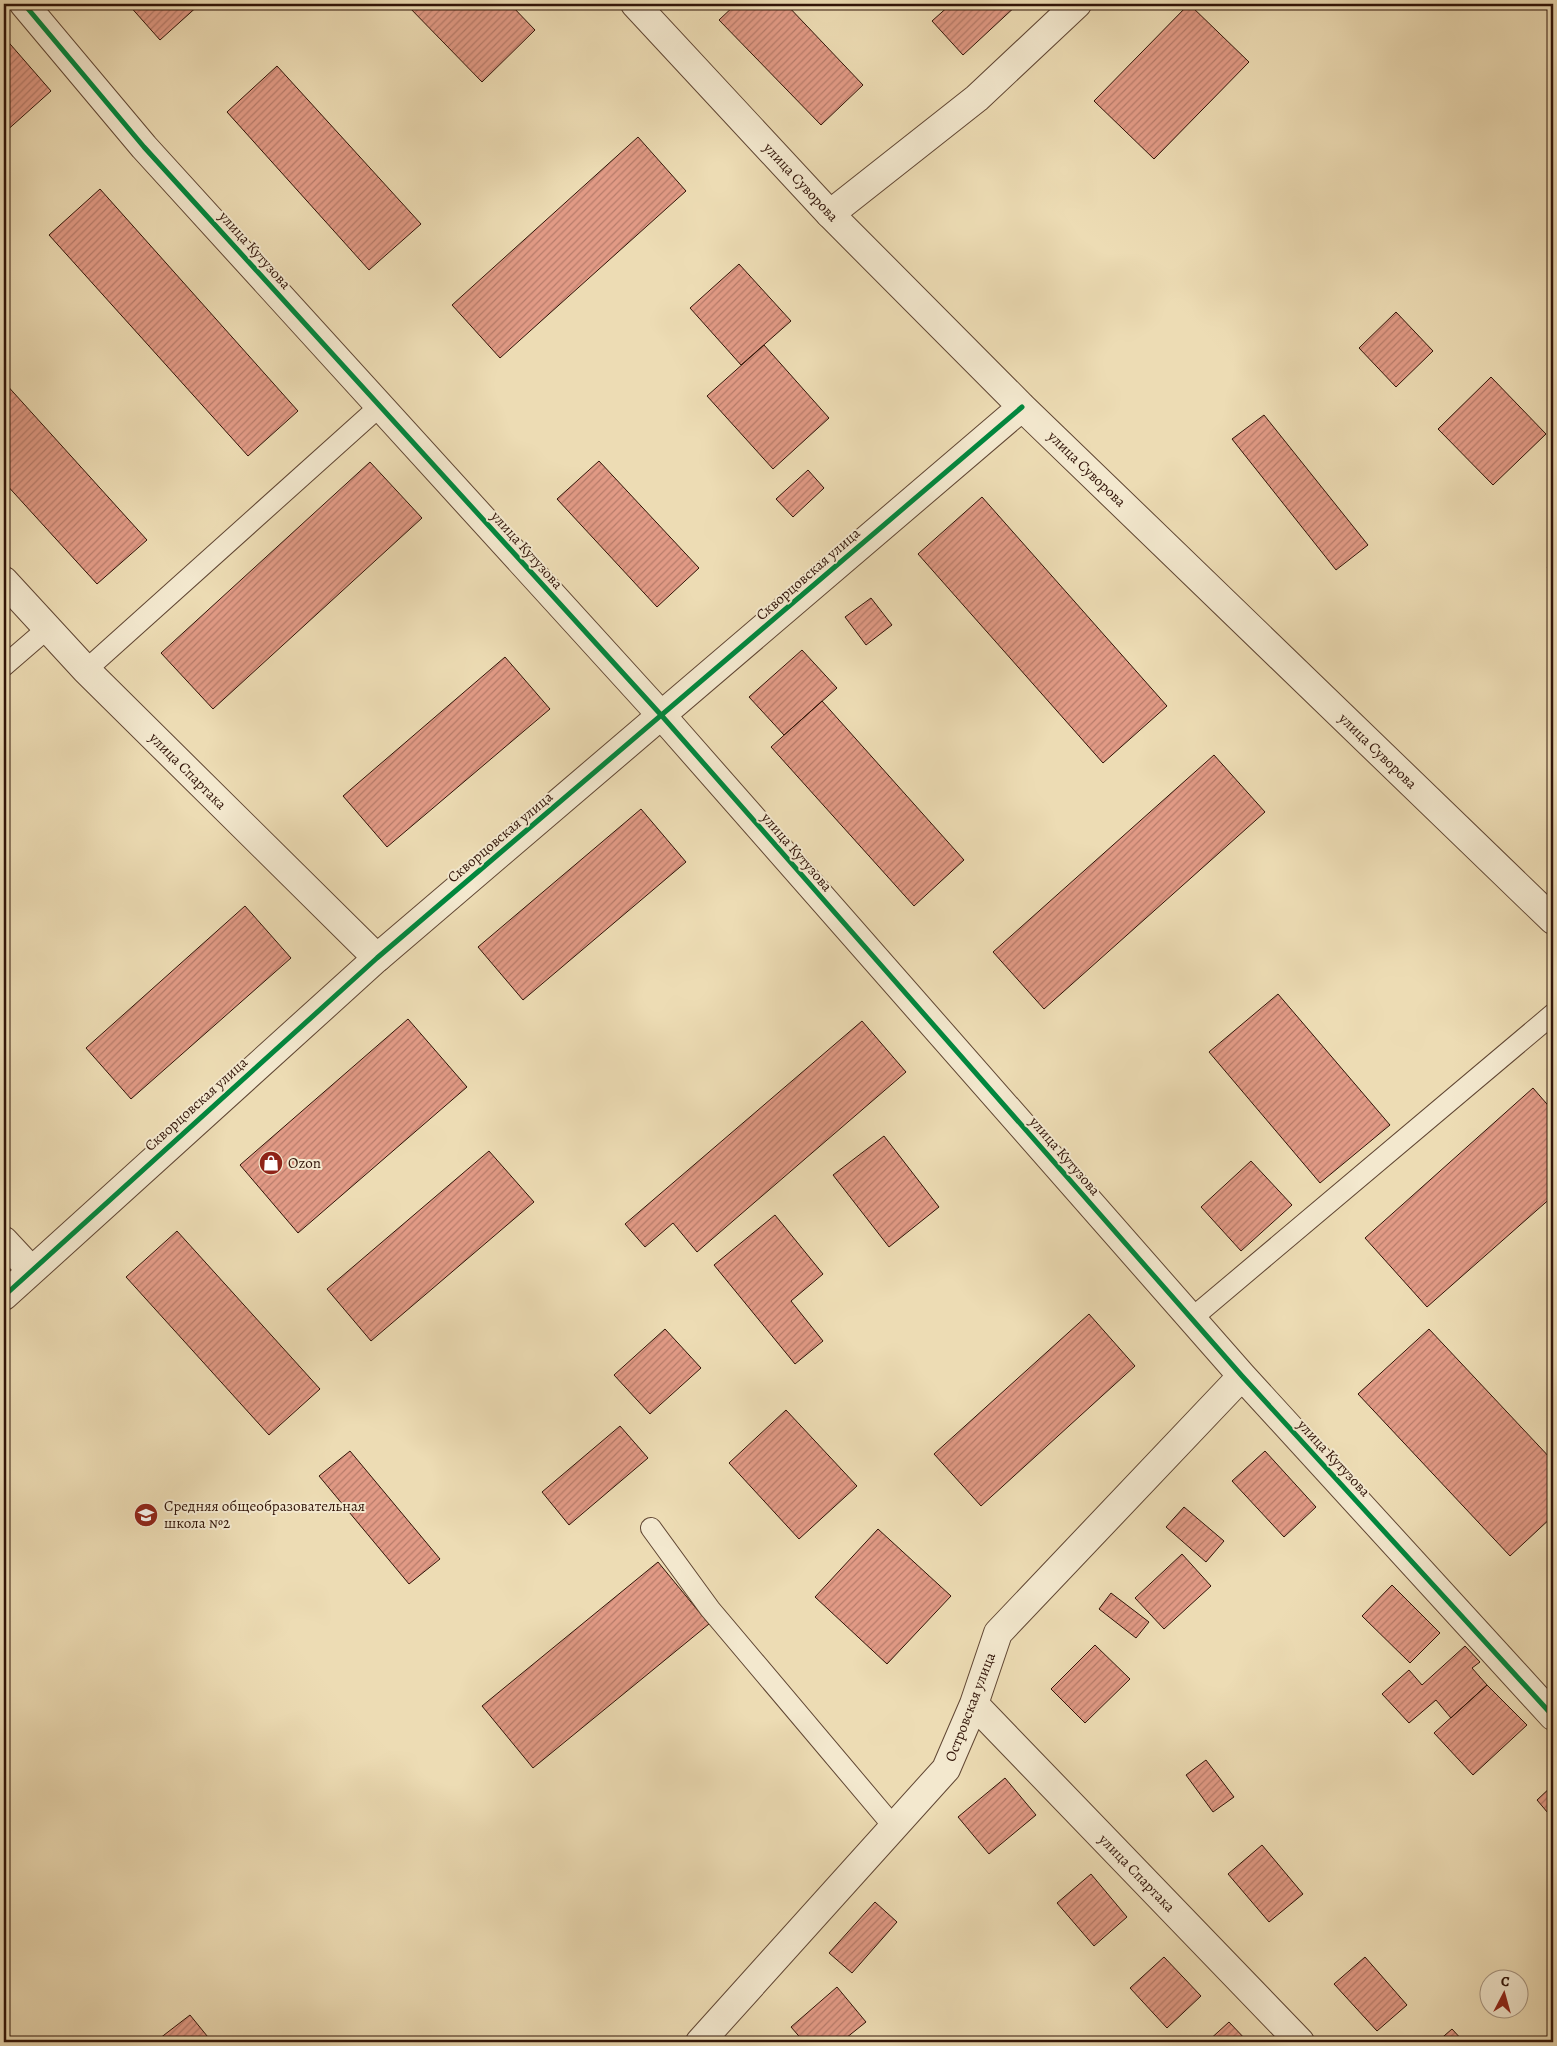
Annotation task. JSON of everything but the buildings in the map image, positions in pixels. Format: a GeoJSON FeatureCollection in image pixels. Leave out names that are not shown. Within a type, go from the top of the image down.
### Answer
{"type":"FeatureCollection","features":[{"type":"Feature","properties":{"kind":"street","name":"улица Кутузова"},"geometry":{"type":"LineString","coordinates":[[24,4],[144,147],[662,716],[1191,1319],[1553,1716]]}},
{"type":"Feature","properties":{"kind":"street","name":"улица Суворова"},"geometry":{"type":"LineString","coordinates":[[635,4],[830,214],[1022,407],[1553,920]]}},
{"type":"Feature","properties":{"kind":"street"},"geometry":{"type":"LineString","coordinates":[[830,214],[977,98],[1077,4]]}},
{"type":"Feature","properties":{"kind":"street","name":"Скворцовская улица"},"geometry":{"type":"LineString","coordinates":[[4,1296],[377,958],[1022,407]]}},
{"type":"Feature","properties":{"kind":"street","name":"улица Спартака"},"geometry":{"type":"LineString","coordinates":[[4,581],[86,670],[377,958]]}},
{"type":"Feature","properties":{"kind":"street"},"geometry":{"type":"LineString","coordinates":[[4,1240],[31,1270]]}},
{"type":"Feature","properties":{"kind":"street","name":"Островская улица"},"geometry":{"type":"LineString","coordinates":[[706,2040],[946,1769],[974,1704],[998,1633],[1242,1376]]}},
{"type":"Feature","properties":{"kind":"street","name":"улица Спартака"},"geometry":{"type":"LineString","coordinates":[[974,1704],[1300,2042]]}},
{"type":"Feature","properties":{"kind":"lane"},"geometry":{"type":"LineString","coordinates":[[86,670],[380,406]]}},
{"type":"Feature","properties":{"kind":"lane"},"geometry":{"type":"LineString","coordinates":[[4,666],[48,628]]}},
{"type":"Feature","properties":{"kind":"lane"},"geometry":{"type":"LineString","coordinates":[[1191,1319],[1553,1014]]}},
{"type":"Feature","properties":{"kind":"lane"},"geometry":{"type":"LineString","coordinates":[[652,1528],[710,1610],[894,1827]]}},
{"type":"Feature","properties":{"kind":"cycle path"},"geometry":{"type":"LineString","coordinates":[[24,4],[144,147],[662,716],[1242,1376],[1553,1716]]}},
{"type":"Feature","properties":{"kind":"cycle path"},"geometry":{"type":"LineString","coordinates":[[4,1296],[377,958],[1022,407]]}},
{"type":"Feature","properties":{"kind":"place","name":"Ozon"},"geometry":{"type":"Point","coordinates":[271,1163]}},
{"type":"Feature","properties":{"kind":"place","name":"Средняя общеобразовательная школа №2"},"geometry":{"type":"Point","coordinates":[146,1515]}}]}
